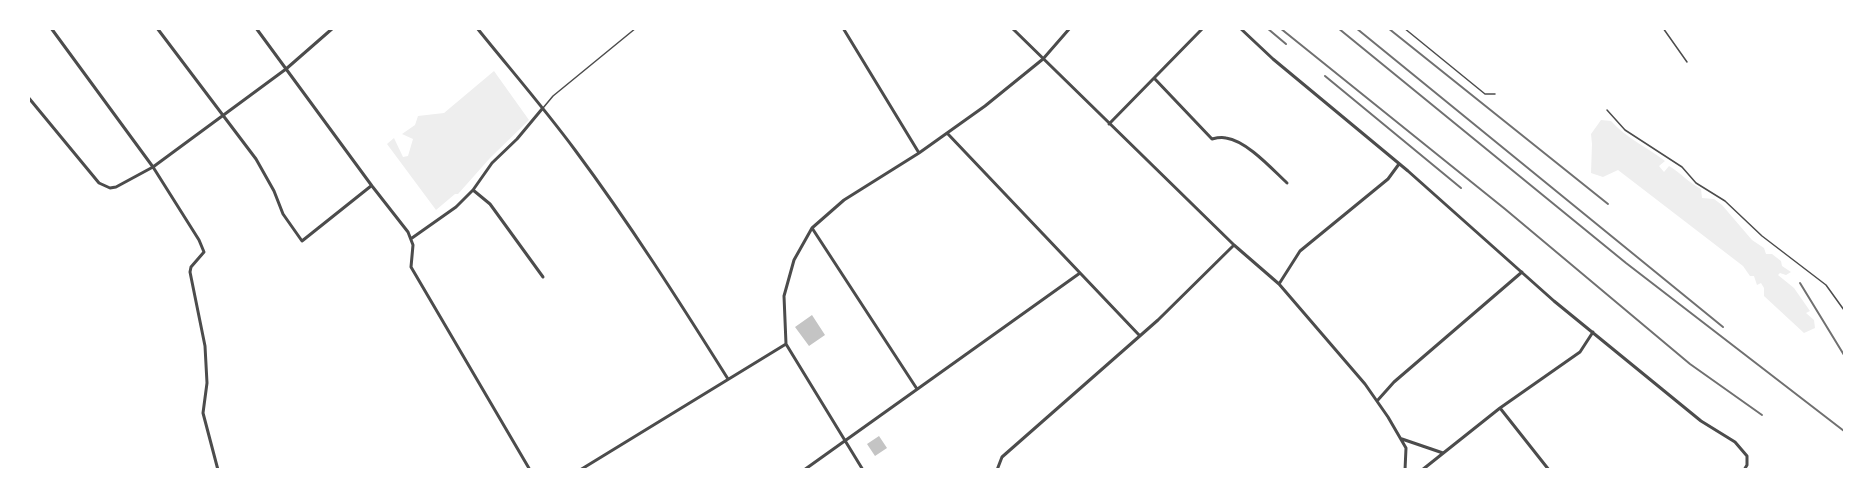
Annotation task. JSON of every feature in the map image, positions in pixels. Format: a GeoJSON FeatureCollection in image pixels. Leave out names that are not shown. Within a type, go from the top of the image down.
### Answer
{"type":"FeatureCollection","features":[{"type":"Feature","properties":{"kind":"street"},"geometry":{"type":"LineString","coordinates":[[51,28],[153,167],[199,240],[204,252],[191,267],[190,272],[205,346],[207,383],[203,413],[218,470]]}},
{"type":"Feature","properties":{"kind":"street"},"geometry":{"type":"LineString","coordinates":[[157,28],[266,174],[283,214],[302,241],[372,186]]}},
{"type":"Feature","properties":{"kind":"street"},"geometry":{"type":"LineString","coordinates":[[256,28],[412,238],[411,267],[530,470]]}},
{"type":"Feature","properties":{"kind":"street"},"geometry":{"type":"LineString","coordinates":[[28,97],[99,183],[110,188],[116,187],[153,167],[286,69],[333,28]]}},
{"type":"Feature","properties":{"kind":"street"},"geometry":{"type":"LineString","coordinates":[[477,28],[574,148],[625,220],[728,379]]}},
{"type":"Feature","properties":{"kind":"street"},"geometry":{"type":"LineString","coordinates":[[843,28],[920,153]]}},
{"type":"Feature","properties":{"kind":"street"},"geometry":{"type":"LineString","coordinates":[[1012,28],[1234,245],[1279,284],[1358,375],[1377,401],[1406,448],[1405,470]]}},
{"type":"Feature","properties":{"kind":"street"},"geometry":{"type":"LineString","coordinates":[[863,470],[786,344],[784,296],[794,260],[812,228],[844,200],[920,153],[947,133],[1042,59],[1070,28]]}},
{"type":"Feature","properties":{"kind":"street"},"geometry":{"type":"LineString","coordinates":[[1109,124],[1203,28]]}},
{"type":"Feature","properties":{"kind":"street"},"geometry":{"type":"LineString","coordinates":[[1240,28],[1273,59],[1399,164],[1593,332],[1701,421],[1735,442],[1747,456],[1747,465],[1744,470]]}},
{"type":"Feature","properties":{"kind":"street"},"geometry":{"type":"LineString","coordinates":[[1154,78],[1212,138],[1226,137],[1239,142],[1287,183]]}},
{"type":"Feature","properties":{"kind":"street"},"geometry":{"type":"LineString","coordinates":[[412,238],[456,207],[473,190],[492,163],[517,139],[542,109]]}},
{"type":"Feature","properties":{"kind":"street"},"geometry":{"type":"LineString","coordinates":[[947,133],[1140,336]]}},
{"type":"Feature","properties":{"kind":"street"},"geometry":{"type":"LineString","coordinates":[[1279,284],[1300,251],[1388,179],[1399,164]]}},
{"type":"Feature","properties":{"kind":"street"},"geometry":{"type":"LineString","coordinates":[[473,190],[490,204],[543,277]]}},
{"type":"Feature","properties":{"kind":"street"},"geometry":{"type":"LineString","coordinates":[[812,228],[917,389]]}},
{"type":"Feature","properties":{"kind":"street"},"geometry":{"type":"LineString","coordinates":[[997,470],[1002,457],[1140,336],[1234,245]]}},
{"type":"Feature","properties":{"kind":"street"},"geometry":{"type":"LineString","coordinates":[[1377,401],[1394,382],[1522,272]]}},
{"type":"Feature","properties":{"kind":"street"},"geometry":{"type":"LineString","coordinates":[[804,470],[1080,273]]}},
{"type":"Feature","properties":{"kind":"street"},"geometry":{"type":"LineString","coordinates":[[1422,470],[1500,408],[1580,352],[1593,332]]}},
{"type":"Feature","properties":{"kind":"street"},"geometry":{"type":"LineString","coordinates":[[580,470],[786,344]]}},
{"type":"Feature","properties":{"kind":"street"},"geometry":{"type":"LineString","coordinates":[[1500,408],[1549,470]]}},
{"type":"Feature","properties":{"kind":"street"},"geometry":{"type":"LineString","coordinates":[[1402,439],[1444,453]]}},
{"type":"Feature","properties":{"kind":"lane"},"geometry":{"type":"LineString","coordinates":[[542,109],[553,96],[636,28]]}},
{"type":"Feature","properties":{"kind":"lane"},"geometry":{"type":"LineString","coordinates":[[1404,28],[1485,94],[1495,94]]}},
{"type":"Feature","properties":{"kind":"lane"},"geometry":{"type":"LineString","coordinates":[[1663,28],[1687,62]]}},
{"type":"Feature","properties":{"kind":"lane"},"geometry":{"type":"LineString","coordinates":[[1607,110],[1625,130],[1682,167],[1696,183],[1725,201],[1762,236],[1826,285],[1845,310]]}},
{"type":"Feature","properties":{"kind":"shaded area"},"geometry":{"type":"Polygon","coordinates":[[[494,71],[529,120],[490,158],[458,194],[436,210],[387,144],[394,138],[403,157],[408,156],[413,139],[402,134],[415,125],[418,116],[444,113],[494,71]]]}},
{"type":"Feature","properties":{"kind":"shaded area"},"geometry":{"type":"Polygon","coordinates":[[[1601,120],[1611,121],[1665,161],[1659,166],[1664,172],[1669,166],[1701,189],[1702,198],[1714,199],[1722,205],[1752,240],[1764,248],[1766,254],[1772,254],[1781,261],[1782,266],[1791,272],[1778,275],[1794,288],[1810,311],[1806,313],[1814,320],[1815,328],[1804,333],[1764,296],[1761,283],[1757,285],[1754,276],[1750,276],[1743,266],[1618,170],[1603,177],[1591,173],[1591,134],[1601,120]]]}},
{"type":"Feature","properties":{"kind":"building"},"geometry":{"type":"Polygon","coordinates":[[[812,315],[825,335],[809,346],[795,327],[812,315]]]}},
{"type":"Feature","properties":{"kind":"building"},"geometry":{"type":"Polygon","coordinates":[[[879,436],[887,448],[875,456],[867,444],[879,436]]]}},
{"type":"Feature","properties":{"kind":"railway"},"geometry":{"type":"LineString","coordinates":[[1267,28],[1286,44]]}},
{"type":"Feature","properties":{"kind":"railway"},"geometry":{"type":"LineString","coordinates":[[1280,28],[1505,209],[1690,364],[1762,415]]}},
{"type":"Feature","properties":{"kind":"railway"},"geometry":{"type":"LineString","coordinates":[[1338,28],[1626,263],[1844,431]]}},
{"type":"Feature","properties":{"kind":"railway"},"geometry":{"type":"LineString","coordinates":[[1356,28],[1723,327]]}},
{"type":"Feature","properties":{"kind":"railway"},"geometry":{"type":"LineString","coordinates":[[1388,28],[1608,204]]}},
{"type":"Feature","properties":{"kind":"railway"},"geometry":{"type":"LineString","coordinates":[[1325,76],[1461,188]]}},
{"type":"Feature","properties":{"kind":"railway"},"geometry":{"type":"LineString","coordinates":[[1800,283],[1844,355]]}}]}
